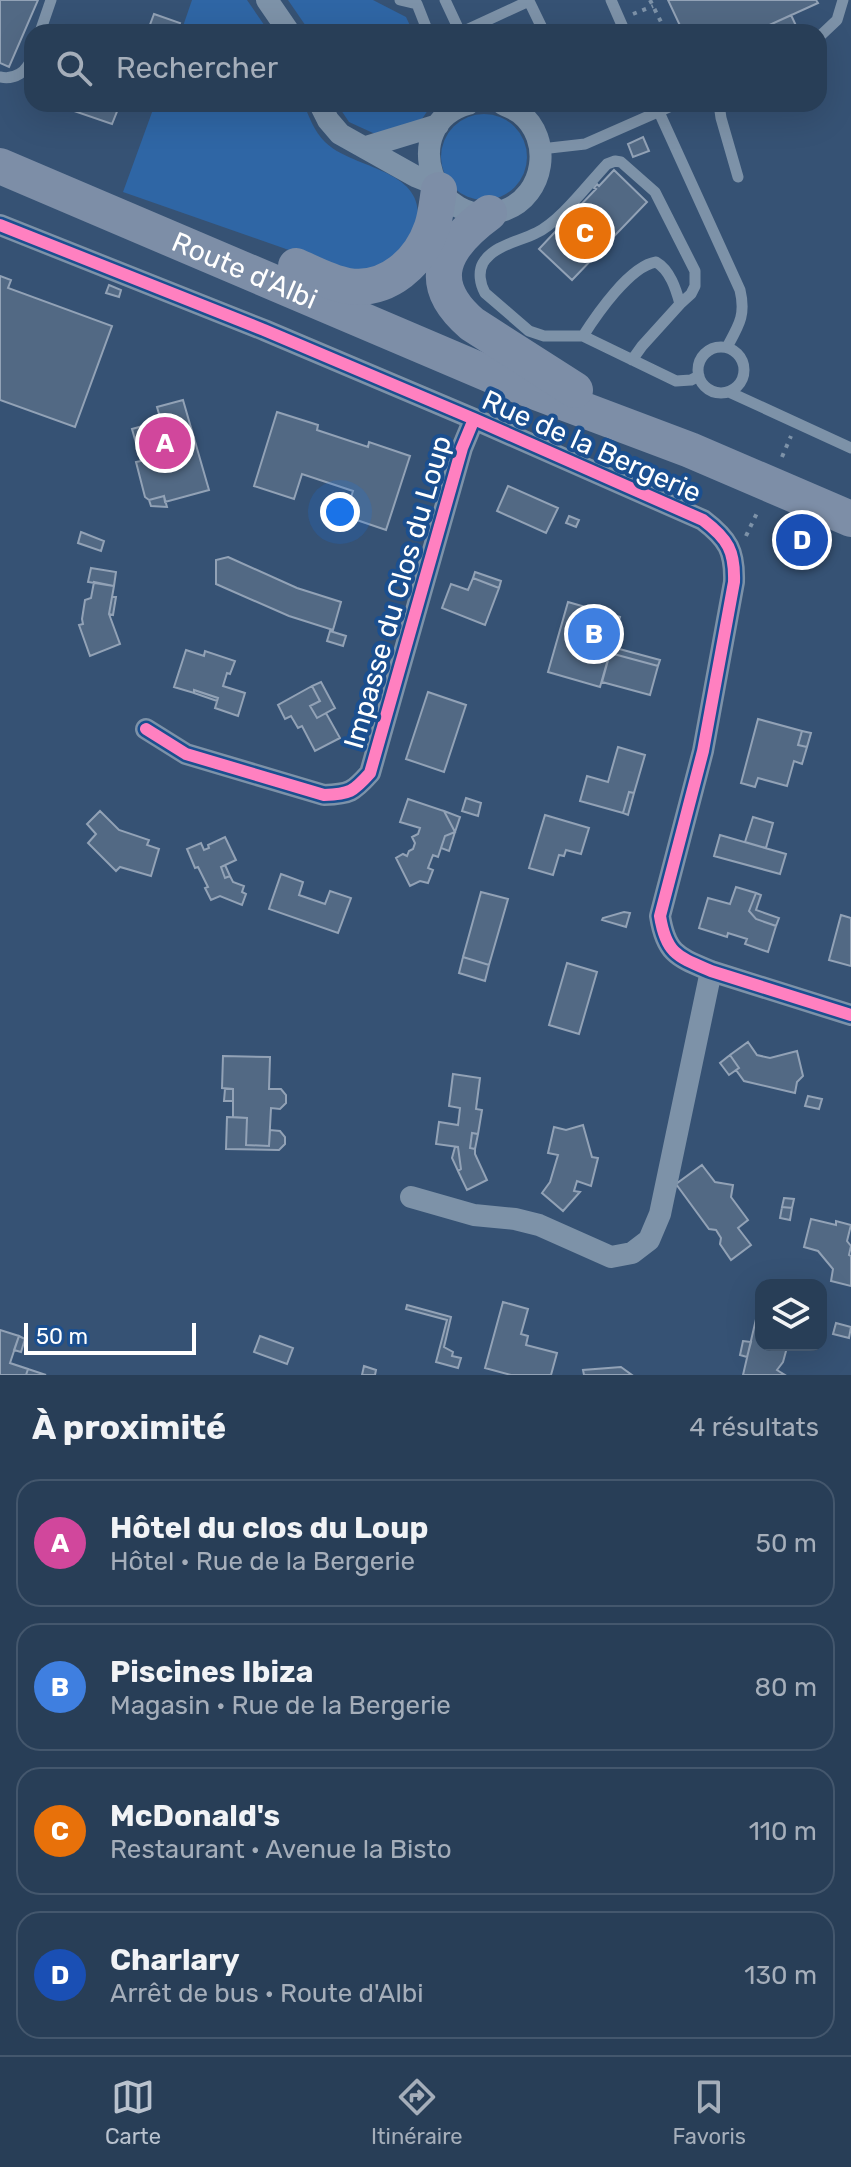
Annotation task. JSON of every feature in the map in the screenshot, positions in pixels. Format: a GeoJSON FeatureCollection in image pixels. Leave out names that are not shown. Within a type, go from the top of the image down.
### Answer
{"type":"FeatureCollection","features":[{"type":"Feature","properties":{"kind":"main road"},"geometry":{"type":"LineString","coordinates":[[5,168],[139,209],[349,286],[373,285],[391,279],[411,265],[433,225],[437,187]]}},
{"type":"Feature","properties":{"kind":"main road","name":"Route d'Albi"},"geometry":{"type":"LineString","coordinates":[[5,168],[491,375],[690,450],[851,519]]}},
{"type":"Feature","properties":{"kind":"main road"},"geometry":{"type":"LineString","coordinates":[[489,213],[470,227],[446,262],[443,282],[457,311],[503,345],[648,435]]}},
{"type":"Feature","properties":{"kind":"main road","name":"Route d'Albi"},"geometry":{"type":"LineString","coordinates":[[491,375],[610,437],[851,546]]}},
{"type":"Feature","properties":{"kind":"street"},"geometry":{"type":"LineString","coordinates":[[267,0],[284,24]]}},
{"type":"Feature","properties":{"kind":"street"},"geometry":{"type":"LineString","coordinates":[[324,112],[340,134],[437,187],[461,208],[489,213],[507,209],[522,199],[534,185],[540,168],[541,149],[534,129],[518,112]]}},
{"type":"Feature","properties":{"kind":"street"},"geometry":{"type":"LineString","coordinates":[[437,187],[429,165],[430,144],[438,125],[451,112]]}},
{"type":"Feature","properties":{"kind":"street"},"geometry":{"type":"LineString","coordinates":[[366,147],[438,125]]}},
{"type":"Feature","properties":{"kind":"street","name":"Rue de la Bergerie"},"geometry":{"type":"LineString","coordinates":[[0,225],[220,312],[474,419],[703,520],[721,534],[730,549],[735,567],[734,582],[703,751],[660,916],[663,936],[673,951],[711,971],[851,1015]]}},
{"type":"Feature","properties":{"kind":"street","name":"Impasse du Clos du Loup"},"geometry":{"type":"LineString","coordinates":[[146,729],[186,754],[324,795],[345,795],[358,787],[370,773],[462,448],[474,419]]}},
{"type":"Feature","properties":{"kind":"street"},"geometry":{"type":"LineString","coordinates":[[411,1197],[474,1215],[539,1225],[611,1257],[632,1253],[649,1240],[660,1214],[711,971]]}},
{"type":"Feature","properties":{"kind":"lane"},"geometry":{"type":"LineString","coordinates":[[43,24],[51,0]]}},
{"type":"Feature","properties":{"kind":"lane"},"geometry":{"type":"LineString","coordinates":[[400,0],[416,2],[425,24]]}},
{"type":"Feature","properties":{"kind":"lane"},"geometry":{"type":"LineString","coordinates":[[445,0],[457,24]]}},
{"type":"Feature","properties":{"kind":"lane"},"geometry":{"type":"LineString","coordinates":[[611,0],[622,24]]}},
{"type":"Feature","properties":{"kind":"lane"},"geometry":{"type":"LineString","coordinates":[[827,29],[837,20],[843,0]]}},
{"type":"Feature","properties":{"kind":"lane"},"geometry":{"type":"LineString","coordinates":[[479,24],[529,1],[540,24]]}},
{"type":"Feature","properties":{"kind":"lane"},"geometry":{"type":"LineString","coordinates":[[0,77],[17,76],[24,70]]}},
{"type":"Feature","properties":{"kind":"lane"},"geometry":{"type":"LineString","coordinates":[[541,149],[585,144],[659,112],[740,290],[744,307],[727,347]]}},
{"type":"Feature","properties":{"kind":"lane"},"geometry":{"type":"LineString","coordinates":[[720,112],[738,177]]}},
{"type":"Feature","properties":{"kind":"lane"},"geometry":{"type":"LineString","coordinates":[[632,360],[691,294],[695,286],[695,271],[655,192],[621,162],[615,161],[607,164],[539,232],[493,252],[480,271],[481,286],[529,331],[544,336],[583,336],[632,360],[676,381],[699,376]]}},
{"type":"Feature","properties":{"kind":"lane"},"geometry":{"type":"LineString","coordinates":[[583,336],[597,313],[647,263],[656,262],[664,267],[680,304]]}},
{"type":"Feature","properties":{"kind":"lane"},"geometry":{"type":"LineString","coordinates":[[714,347],[727,347],[741,356],[745,369],[740,385],[729,392],[713,392],[706,388],[699,376],[700,360],[706,351],[714,347]]}},
{"type":"Feature","properties":{"kind":"lane"},"geometry":{"type":"LineString","coordinates":[[729,392],[851,448]]}},
{"type":"Feature","properties":{"kind":"path"},"geometry":{"type":"LineString","coordinates":[[650,0],[662,24]]}},
{"type":"Feature","properties":{"kind":"path"},"geometry":{"type":"LineString","coordinates":[[780,462],[797,423]]}},
{"type":"Feature","properties":{"kind":"shaded area"},"geometry":{"type":"Polygon","coordinates":[[[192,0],[247,0],[264,24],[184,24],[192,0]]]}},
{"type":"Feature","properties":{"kind":"shaded area"},"geometry":{"type":"Polygon","coordinates":[[[288,0],[373,0],[406,17],[409,24],[304,24],[288,0]]]}},
{"type":"Feature","properties":{"kind":"shaded area"},"geometry":{"type":"Polygon","coordinates":[[[152,112],[308,112],[315,129],[336,151],[381,170],[407,187],[415,198],[418,213],[415,234],[410,242],[372,272],[343,269],[123,192],[152,112]]]}},
{"type":"Feature","properties":{"kind":"shaded area"},"geometry":{"type":"Polygon","coordinates":[[[342,112],[427,112],[399,135],[373,133],[349,122],[342,112]]]}},
{"type":"Feature","properties":{"kind":"shaded area"},"geometry":{"type":"Polygon","coordinates":[[[476,114],[492,114],[515,126],[524,140],[527,157],[524,174],[515,188],[492,200],[476,200],[460,193],[448,181],[441,165],[441,149],[448,133],[460,121],[476,114]]]}},
{"type":"Feature","properties":{"kind":"building"},"geometry":{"type":"Polygon","coordinates":[[[0,0],[38,0],[28,24],[24,24],[24,32],[9,67],[0,63],[0,0]]]}},
{"type":"Feature","properties":{"kind":"building"},"geometry":{"type":"Polygon","coordinates":[[[668,0],[816,0],[818,3],[772,24],[679,24],[668,0]]]}},
{"type":"Feature","properties":{"kind":"building"},"geometry":{"type":"Polygon","coordinates":[[[154,14],[180,23],[180,24],[150,24],[154,14]]]}},
{"type":"Feature","properties":{"kind":"building"},"geometry":{"type":"Polygon","coordinates":[[[791,15],[795,24],[771,24],[791,15]]]}},
{"type":"Feature","properties":{"kind":"building"},"geometry":{"type":"Polygon","coordinates":[[[77,112],[117,112],[112,124],[77,112]]]}},
{"type":"Feature","properties":{"kind":"building"},"geometry":{"type":"Polygon","coordinates":[[[643,137],[649,151],[633,157],[628,144],[643,137]]]}},
{"type":"Feature","properties":{"kind":"building"},"geometry":{"type":"Polygon","coordinates":[[[614,170],[647,202],[572,280],[539,249],[567,216],[596,189],[597,184],[599,186],[614,170]]]}},
{"type":"Feature","properties":{"kind":"building"},"geometry":{"type":"Polygon","coordinates":[[[0,276],[11,280],[8,288],[112,326],[75,427],[0,400],[0,276]]]}},
{"type":"Feature","properties":{"kind":"building"},"geometry":{"type":"Polygon","coordinates":[[[109,285],[121,290],[119,297],[106,293],[109,285]]]}},
{"type":"Feature","properties":{"kind":"building"},"geometry":{"type":"Polygon","coordinates":[[[183,400],[209,490],[165,502],[164,496],[149,500],[145,497],[136,462],[141,461],[132,429],[161,421],[157,407],[183,400]]]}},
{"type":"Feature","properties":{"kind":"building"},"geometry":{"type":"Polygon","coordinates":[[[277,412],[318,425],[317,430],[368,447],[369,442],[410,456],[386,530],[345,516],[353,491],[302,474],[294,499],[254,486],[277,412]]]}},
{"type":"Feature","properties":{"kind":"building"},"geometry":{"type":"Polygon","coordinates":[[[508,486],[558,508],[546,533],[497,511],[508,486]]]}},
{"type":"Feature","properties":{"kind":"building"},"geometry":{"type":"Polygon","coordinates":[[[164,496],[167,507],[151,506],[149,500],[164,496]]]}},
{"type":"Feature","properties":{"kind":"building"},"geometry":{"type":"Polygon","coordinates":[[[569,516],[579,520],[576,527],[566,523],[569,516]]]}},
{"type":"Feature","properties":{"kind":"building"},"geometry":{"type":"Polygon","coordinates":[[[81,532],[104,541],[101,551],[78,543],[81,532]]]}},
{"type":"Feature","properties":{"kind":"building"},"geometry":{"type":"Polygon","coordinates":[[[228,557],[297,588],[341,602],[333,630],[289,616],[216,584],[216,560],[228,557]]]}},
{"type":"Feature","properties":{"kind":"building"},"geometry":{"type":"Polygon","coordinates":[[[91,568],[116,572],[114,586],[88,582],[91,568]]]}},
{"type":"Feature","properties":{"kind":"building"},"geometry":{"type":"Polygon","coordinates":[[[475,572],[501,581],[499,588],[473,578],[475,572]]]}},
{"type":"Feature","properties":{"kind":"building"},"geometry":{"type":"Polygon","coordinates":[[[473,578],[499,588],[485,625],[442,608],[451,584],[468,590],[473,578]]]}},
{"type":"Feature","properties":{"kind":"building"},"geometry":{"type":"Polygon","coordinates":[[[94,582],[114,586],[109,614],[120,644],[90,656],[79,625],[83,624],[85,600],[91,598],[94,582]]]}},
{"type":"Feature","properties":{"kind":"building"},"geometry":{"type":"Polygon","coordinates":[[[112,597],[116,597],[113,615],[109,614],[112,597]]]}},
{"type":"Feature","properties":{"kind":"building"},"geometry":{"type":"Polygon","coordinates":[[[568,602],[620,617],[600,687],[548,672],[568,602]]]}},
{"type":"Feature","properties":{"kind":"building"},"geometry":{"type":"Polygon","coordinates":[[[330,631],[346,636],[343,646],[327,641],[330,631]]]}},
{"type":"Feature","properties":{"kind":"building"},"geometry":{"type":"Polygon","coordinates":[[[612,647],[660,660],[658,666],[610,653],[612,647]]]}},
{"type":"Feature","properties":{"kind":"building"},"geometry":{"type":"Polygon","coordinates":[[[186,650],[204,656],[205,651],[235,661],[223,686],[245,693],[238,716],[215,708],[218,698],[174,687],[186,650]]]}},
{"type":"Feature","properties":{"kind":"building"},"geometry":{"type":"Polygon","coordinates":[[[610,653],[658,666],[650,695],[602,682],[610,653]]]}},
{"type":"Feature","properties":{"kind":"building"},"geometry":{"type":"Polygon","coordinates":[[[321,682],[335,708],[317,718],[310,706],[320,701],[312,686],[321,682]]]}},
{"type":"Feature","properties":{"kind":"building"},"geometry":{"type":"Polygon","coordinates":[[[312,686],[320,701],[310,706],[317,718],[326,713],[340,738],[315,751],[302,726],[298,728],[291,716],[285,719],[278,705],[312,686]]]}},
{"type":"Feature","properties":{"kind":"building"},"geometry":{"type":"Polygon","coordinates":[[[194,690],[218,698],[217,701],[194,693],[194,690]]]}},
{"type":"Feature","properties":{"kind":"building"},"geometry":{"type":"Polygon","coordinates":[[[428,692],[466,705],[444,772],[406,759],[428,692]]]}},
{"type":"Feature","properties":{"kind":"building"},"geometry":{"type":"Polygon","coordinates":[[[758,719],[802,731],[798,745],[807,747],[802,764],[794,761],[787,786],[758,778],[755,787],[741,783],[758,719]]]}},
{"type":"Feature","properties":{"kind":"building"},"geometry":{"type":"Polygon","coordinates":[[[802,731],[811,733],[807,747],[798,745],[802,731]]]}},
{"type":"Feature","properties":{"kind":"building"},"geometry":{"type":"Polygon","coordinates":[[[618,747],[645,755],[634,793],[629,792],[623,813],[580,801],[587,776],[608,782],[618,747]]]}},
{"type":"Feature","properties":{"kind":"building"},"geometry":{"type":"Polygon","coordinates":[[[629,792],[634,793],[628,815],[623,813],[629,792]]]}},
{"type":"Feature","properties":{"kind":"building"},"geometry":{"type":"Polygon","coordinates":[[[466,798],[481,803],[478,816],[462,811],[466,798]]]}},
{"type":"Feature","properties":{"kind":"building"},"geometry":{"type":"Polygon","coordinates":[[[408,799],[444,811],[455,832],[445,836],[438,857],[433,855],[428,868],[433,870],[428,883],[420,881],[410,886],[396,858],[403,854],[407,856],[413,849],[415,843],[412,837],[418,834],[420,828],[400,822],[408,799]]]}},
{"type":"Feature","properties":{"kind":"building"},"geometry":{"type":"Polygon","coordinates":[[[100,811],[119,830],[149,840],[147,845],[159,849],[151,876],[120,867],[116,871],[88,843],[96,834],[87,824],[100,811]]]}},
{"type":"Feature","properties":{"kind":"building"},"geometry":{"type":"Polygon","coordinates":[[[444,811],[460,817],[455,832],[444,811]]]}},
{"type":"Feature","properties":{"kind":"building"},"geometry":{"type":"Polygon","coordinates":[[[545,815],[589,828],[581,854],[566,850],[564,856],[559,855],[553,875],[529,868],[545,815]]]}},
{"type":"Feature","properties":{"kind":"building"},"geometry":{"type":"Polygon","coordinates":[[[753,817],[773,823],[766,848],[745,842],[753,817]]]}},
{"type":"Feature","properties":{"kind":"building"},"geometry":{"type":"Polygon","coordinates":[[[455,832],[449,851],[441,848],[445,836],[455,832]]]}},
{"type":"Feature","properties":{"kind":"building"},"geometry":{"type":"Polygon","coordinates":[[[720,835],[786,854],[780,874],[714,856],[720,835]]]}},
{"type":"Feature","properties":{"kind":"building"},"geometry":{"type":"Polygon","coordinates":[[[225,837],[236,860],[221,867],[225,878],[230,876],[233,882],[244,886],[242,892],[246,894],[242,905],[220,896],[211,900],[205,888],[208,887],[187,849],[201,843],[204,850],[225,837]]]}},
{"type":"Feature","properties":{"kind":"building"},"geometry":{"type":"Polygon","coordinates":[[[225,865],[230,876],[225,878],[221,867],[225,865]]]}},
{"type":"Feature","properties":{"kind":"building"},"geometry":{"type":"Polygon","coordinates":[[[281,874],[303,882],[299,895],[325,904],[330,891],[351,898],[338,933],[269,909],[281,874]]]}},
{"type":"Feature","properties":{"kind":"building"},"geometry":{"type":"Polygon","coordinates":[[[736,887],[756,893],[749,911],[756,919],[776,926],[768,952],[745,944],[747,939],[728,933],[727,937],[699,928],[708,898],[730,904],[736,887]]]}},
{"type":"Feature","properties":{"kind":"building"},"geometry":{"type":"Polygon","coordinates":[[[481,892],[508,899],[489,965],[463,957],[481,892]]]}},
{"type":"Feature","properties":{"kind":"building"},"geometry":{"type":"Polygon","coordinates":[[[756,893],[761,895],[756,910],[779,918],[776,926],[756,919],[749,911],[756,893]]]}},
{"type":"Feature","properties":{"kind":"building"},"geometry":{"type":"Polygon","coordinates":[[[630,913],[626,927],[602,920],[603,918],[630,913]]]}},
{"type":"Feature","properties":{"kind":"building"},"geometry":{"type":"Polygon","coordinates":[[[841,915],[851,918],[851,966],[829,960],[841,915]]]}},
{"type":"Feature","properties":{"kind":"building"},"geometry":{"type":"Polygon","coordinates":[[[463,957],[489,965],[485,981],[459,973],[463,957]]]}},
{"type":"Feature","properties":{"kind":"building"},"geometry":{"type":"Polygon","coordinates":[[[567,963],[597,972],[579,1034],[549,1025],[567,963]]]}},
{"type":"Feature","properties":{"kind":"building"},"geometry":{"type":"Polygon","coordinates":[[[748,1042],[757,1055],[770,1058],[797,1051],[803,1076],[797,1082],[795,1093],[744,1081],[730,1055],[748,1042]]]}},
{"type":"Feature","properties":{"kind":"building"},"geometry":{"type":"Polygon","coordinates":[[[730,1055],[739,1068],[729,1075],[720,1063],[730,1055]]]}},
{"type":"Feature","properties":{"kind":"building"},"geometry":{"type":"Polygon","coordinates":[[[223,1056],[270,1057],[269,1089],[281,1089],[286,1095],[286,1103],[280,1109],[271,1108],[269,1146],[246,1145],[247,1118],[233,1117],[233,1089],[222,1088],[223,1056]]]}},
{"type":"Feature","properties":{"kind":"building"},"geometry":{"type":"Polygon","coordinates":[[[453,1074],[480,1078],[476,1109],[482,1110],[478,1134],[472,1133],[470,1148],[475,1149],[487,1180],[467,1190],[458,1171],[461,1169],[458,1147],[436,1144],[439,1122],[458,1125],[460,1108],[449,1106],[453,1074]]]}},
{"type":"Feature","properties":{"kind":"building"},"geometry":{"type":"Polygon","coordinates":[[[225,1089],[233,1089],[233,1101],[224,1101],[225,1089]]]}},
{"type":"Feature","properties":{"kind":"building"},"geometry":{"type":"Polygon","coordinates":[[[808,1096],[822,1099],[819,1109],[805,1106],[808,1096]]]}},
{"type":"Feature","properties":{"kind":"building"},"geometry":{"type":"Polygon","coordinates":[[[227,1117],[247,1118],[246,1145],[269,1146],[270,1130],[280,1131],[285,1137],[285,1144],[279,1150],[226,1149],[227,1117]]]}},
{"type":"Feature","properties":{"kind":"building"},"geometry":{"type":"Polygon","coordinates":[[[583,1125],[592,1157],[598,1158],[591,1186],[577,1181],[574,1191],[580,1192],[563,1211],[542,1193],[550,1182],[558,1155],[548,1153],[554,1127],[566,1130],[583,1125]]]}},
{"type":"Feature","properties":{"kind":"building"},"geometry":{"type":"Polygon","coordinates":[[[472,1133],[478,1134],[475,1149],[470,1148],[472,1133]]]}},
{"type":"Feature","properties":{"kind":"building"},"geometry":{"type":"Polygon","coordinates":[[[455,1147],[458,1147],[461,1169],[458,1171],[452,1158],[455,1147]]]}},
{"type":"Feature","properties":{"kind":"building"},"geometry":{"type":"Polygon","coordinates":[[[702,1165],[715,1182],[733,1185],[731,1197],[748,1220],[738,1228],[751,1245],[731,1260],[720,1244],[721,1238],[716,1230],[709,1229],[676,1184],[702,1165]]]}},
{"type":"Feature","properties":{"kind":"building"},"geometry":{"type":"Polygon","coordinates":[[[784,1198],[794,1199],[792,1208],[782,1207],[784,1198]]]}},
{"type":"Feature","properties":{"kind":"building"},"geometry":{"type":"Polygon","coordinates":[[[782,1207],[792,1208],[790,1220],[780,1218],[782,1207]]]}},
{"type":"Feature","properties":{"kind":"building"},"geometry":{"type":"Polygon","coordinates":[[[811,1219],[851,1225],[847,1241],[851,1246],[851,1286],[831,1281],[833,1269],[818,1251],[804,1247],[811,1219]]]}},
{"type":"Feature","properties":{"kind":"building"},"geometry":{"type":"Polygon","coordinates":[[[503,1302],[528,1309],[521,1334],[528,1336],[526,1345],[557,1353],[551,1375],[511,1375],[485,1368],[503,1302]]]}},
{"type":"Feature","properties":{"kind":"building"},"geometry":{"type":"Polygon","coordinates":[[[407,1305],[451,1317],[444,1347],[453,1352],[452,1356],[461,1358],[458,1368],[436,1362],[447,1320],[406,1309],[407,1305]]]}},
{"type":"Feature","properties":{"kind":"building"},"geometry":{"type":"Polygon","coordinates":[[[755,1323],[755,1351],[786,1351],[777,1370],[785,1375],[743,1375],[755,1323]]]}},
{"type":"Feature","properties":{"kind":"building"},"geometry":{"type":"Polygon","coordinates":[[[836,1323],[851,1327],[849,1338],[833,1334],[836,1323]]]}},
{"type":"Feature","properties":{"kind":"building"},"geometry":{"type":"Polygon","coordinates":[[[0,1330],[19,1336],[10,1363],[28,1369],[26,1375],[0,1375],[0,1330]]]}},
{"type":"Feature","properties":{"kind":"building"},"geometry":{"type":"Polygon","coordinates":[[[19,1336],[25,1339],[21,1352],[14,1350],[19,1336]]]}},
{"type":"Feature","properties":{"kind":"building"},"geometry":{"type":"Polygon","coordinates":[[[260,1336],[293,1348],[287,1364],[254,1352],[260,1336]]]}},
{"type":"Feature","properties":{"kind":"building"},"geometry":{"type":"Polygon","coordinates":[[[743,1341],[751,1342],[747,1357],[740,1355],[743,1341]]]}},
{"type":"Feature","properties":{"kind":"building"},"geometry":{"type":"Polygon","coordinates":[[[364,1366],[376,1370],[375,1375],[362,1375],[364,1366]]]}},
{"type":"Feature","properties":{"kind":"building"},"geometry":{"type":"Polygon","coordinates":[[[621,1367],[632,1375],[584,1375],[583,1370],[621,1367]]]}},
{"type":"Feature","properties":{"kind":"building"},"geometry":{"type":"Polygon","coordinates":[[[28,1369],[46,1375],[26,1375],[28,1369]]]}},
{"type":"Feature","properties":{"kind":"cycle path"},"geometry":{"type":"LineString","coordinates":[[0,225],[264,330],[474,419],[703,520],[712,527],[728,546],[734,582],[703,751],[660,916],[663,929],[670,946],[690,962],[851,1015]]}},
{"type":"Feature","properties":{"kind":"cycle path"},"geometry":{"type":"LineString","coordinates":[[146,729],[186,754],[324,795],[345,793],[359,784],[370,773],[462,448],[474,419]]}},
{"type":"Feature","properties":{"kind":"place","name":"McDonald's"},"geometry":{"type":"Point","coordinates":[585,233]}},
{"type":"Feature","properties":{"kind":"place","name":"Hôtel du clos du Loup"},"geometry":{"type":"Point","coordinates":[165,443]}},
{"type":"Feature","properties":{"kind":"place","name":"Charlary"},"geometry":{"type":"Point","coordinates":[802,540]}},
{"type":"Feature","properties":{"kind":"place","name":"Piscines Ibiza"},"geometry":{"type":"Point","coordinates":[594,634]}}]}
